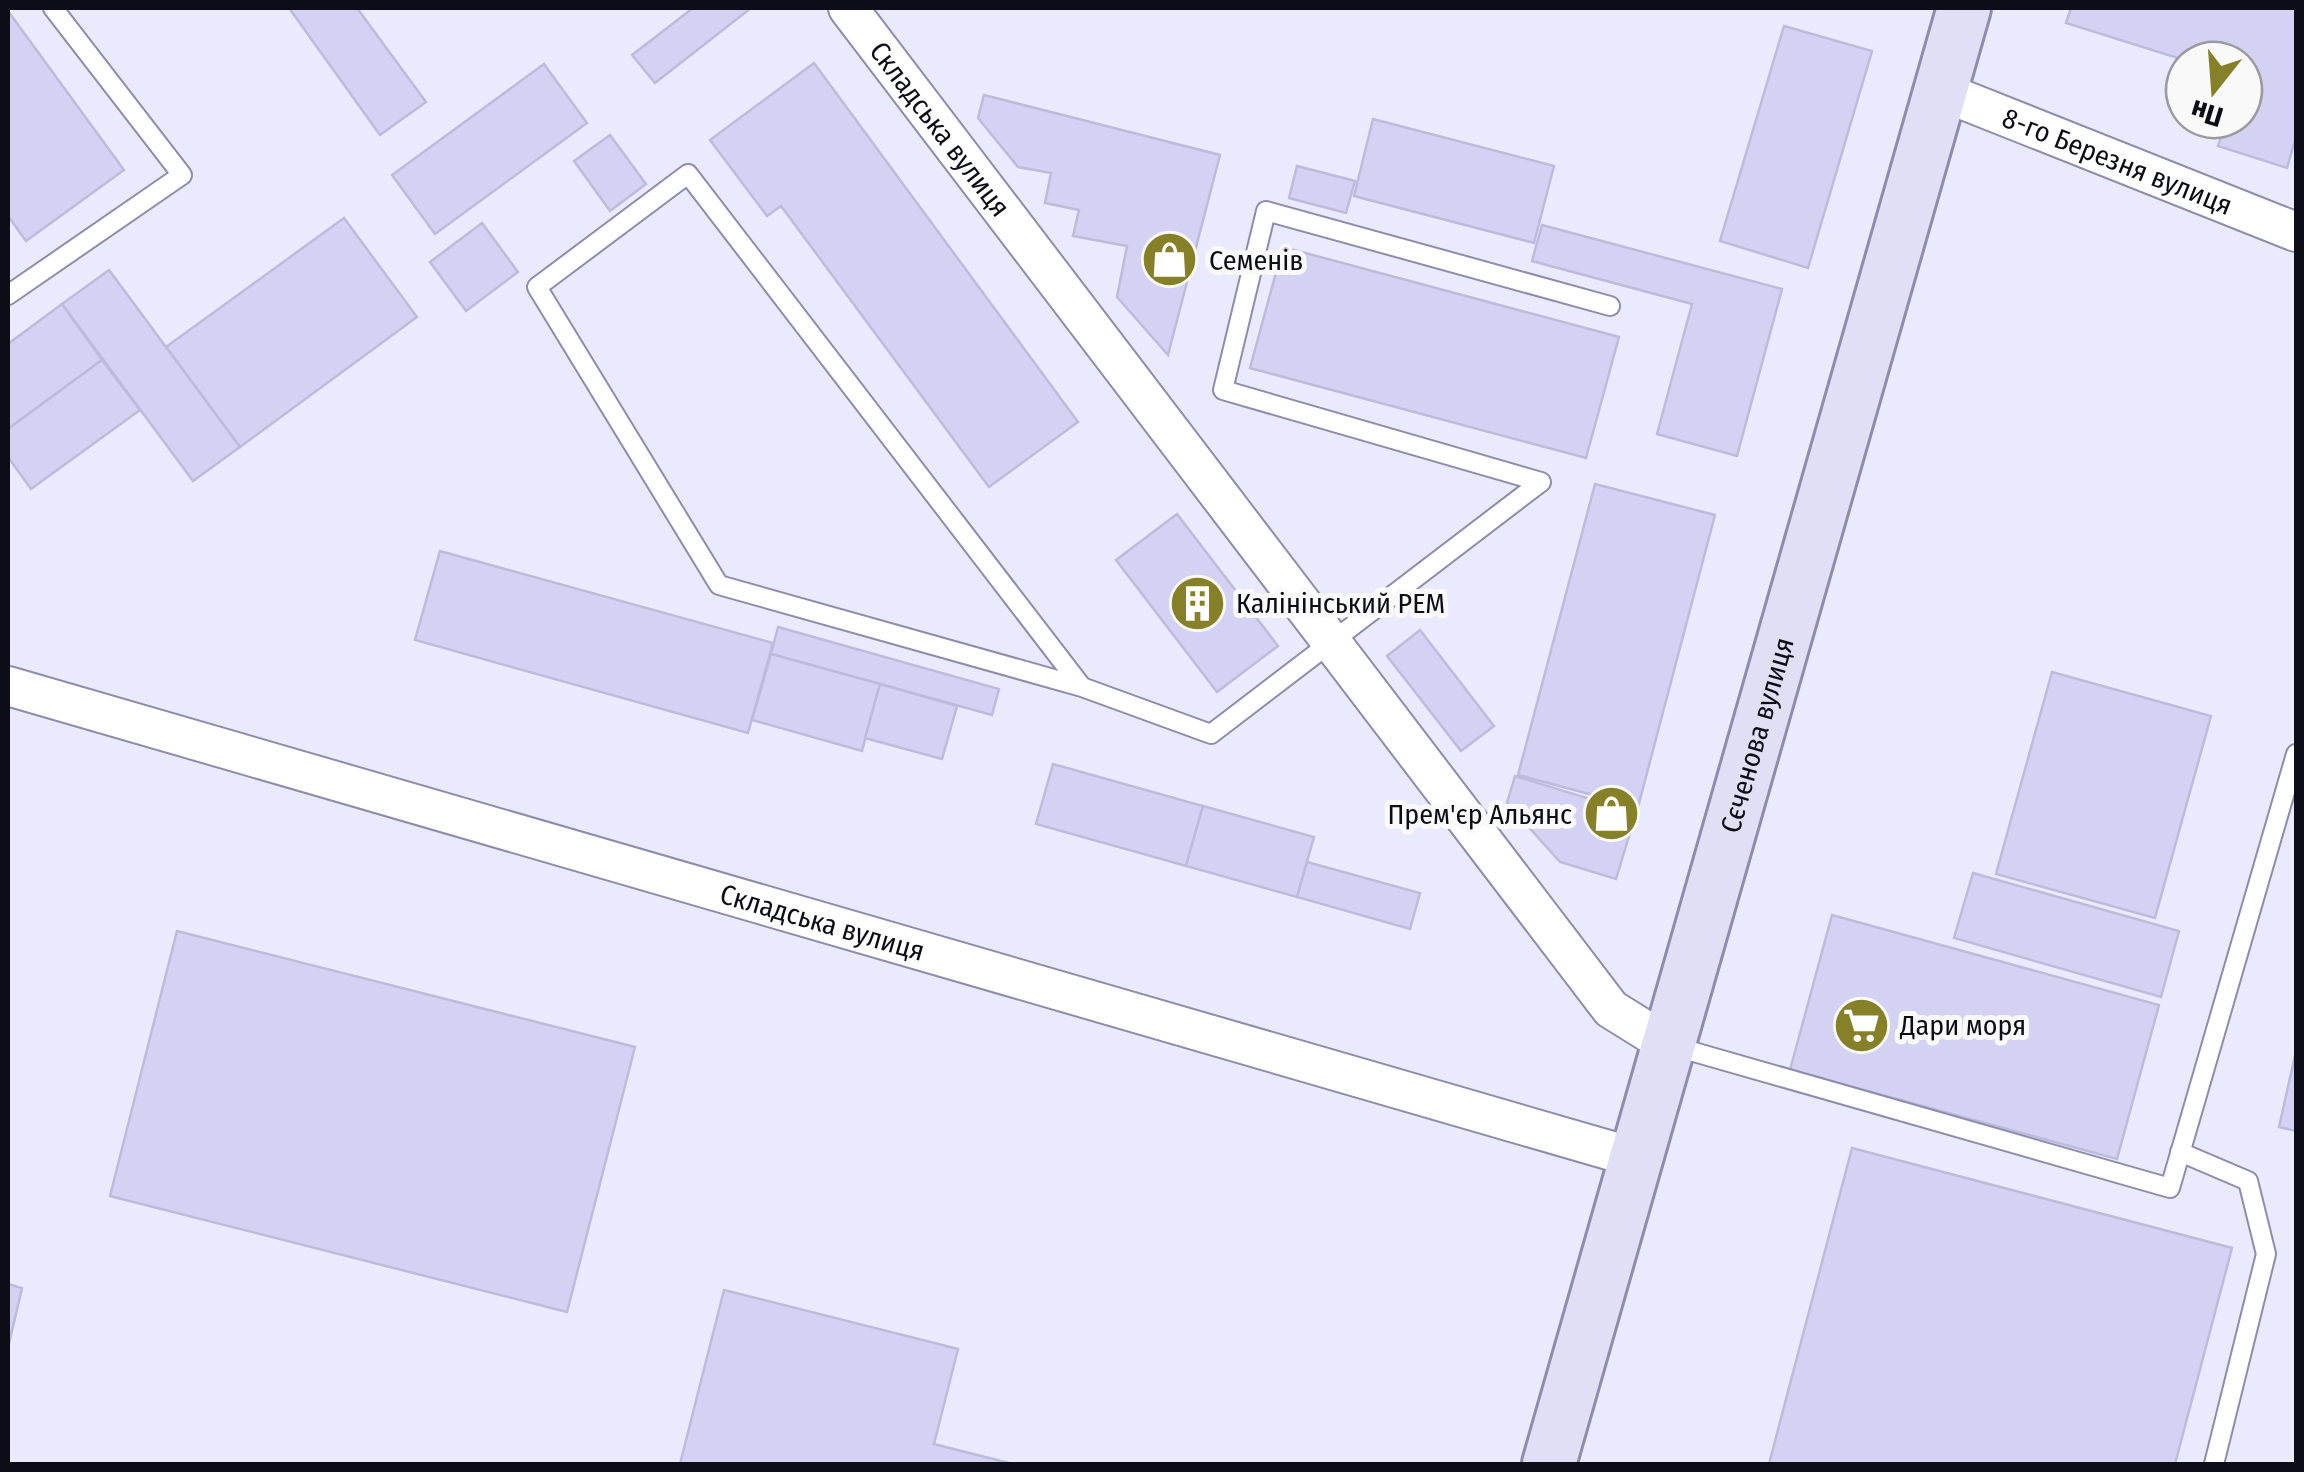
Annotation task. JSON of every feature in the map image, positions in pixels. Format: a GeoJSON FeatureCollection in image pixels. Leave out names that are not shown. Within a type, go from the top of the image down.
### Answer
{"type":"FeatureCollection","features":[{"type":"Feature","properties":{"kind":"street","name":"Складська вулиця"},"geometry":{"type":"LineString","coordinates":[[848,8],[1611,1008],[1669,1045]]}},
{"type":"Feature","properties":{"kind":"street","name":"Сєченова вулиця"},"geometry":{"type":"LineString","coordinates":[[1549,1464],[1964,8]]}},
{"type":"Feature","properties":{"kind":"street","name":"8-го Березня вулиця"},"geometry":{"type":"LineString","coordinates":[[1940,91],[2296,232]]}},
{"type":"Feature","properties":{"kind":"street","name":"Складська вулиця"},"geometry":{"type":"LineString","coordinates":[[8,686],[1636,1158]]}},
{"type":"Feature","properties":{"kind":"lane"},"geometry":{"type":"LineString","coordinates":[[10,289],[182,175],[52,8]]}},
{"type":"Feature","properties":{"kind":"lane"},"geometry":{"type":"LineString","coordinates":[[1082,687],[688,174],[537,287],[719,585],[1082,687],[1210,734],[1541,482],[1224,390],[1266,211],[1610,306]]}},
{"type":"Feature","properties":{"kind":"lane"},"geometry":{"type":"LineString","coordinates":[[1669,1045],[2170,1188],[2296,754]]}},
{"type":"Feature","properties":{"kind":"lane"},"geometry":{"type":"LineString","coordinates":[[2180,1152],[2248,1180],[2266,1254],[2214,1464]]}},
{"type":"Feature","properties":{"kind":"building"},"geometry":{"type":"Polygon","coordinates":[[[289,8],[357,8],[426,102],[380,135],[289,8]]]}},
{"type":"Feature","properties":{"kind":"building"},"geometry":{"type":"Polygon","coordinates":[[[693,8],[751,8],[655,83],[632,55],[693,8]]]}},
{"type":"Feature","properties":{"kind":"building"},"geometry":{"type":"Polygon","coordinates":[[[2071,8],[2296,8],[2296,137],[2287,168],[2218,146],[2220,140],[2264,140],[2264,40],[2164,40],[2164,54],[2066,23],[2071,8]]]}},
{"type":"Feature","properties":{"kind":"building"},"geometry":{"type":"Polygon","coordinates":[[[8,11],[124,170],[26,241],[8,216],[8,11]]]}},
{"type":"Feature","properties":{"kind":"building"},"geometry":{"type":"Polygon","coordinates":[[[1784,26],[1872,51],[1808,268],[1720,241],[1784,26]]]}},
{"type":"Feature","properties":{"kind":"building"},"geometry":{"type":"Polygon","coordinates":[[[814,63],[1078,422],[989,487],[781,206],[767,216],[710,140],[814,63]]]}},
{"type":"Feature","properties":{"kind":"building"},"geometry":{"type":"Polygon","coordinates":[[[544,64],[587,123],[435,234],[392,175],[544,64]]]}},
{"type":"Feature","properties":{"kind":"building"},"geometry":{"type":"Polygon","coordinates":[[[984,95],[1220,155],[1168,355],[1117,297],[1127,246],[1073,236],[1079,210],[1045,203],[1051,173],[1018,167],[978,118],[984,95]]]}},
{"type":"Feature","properties":{"kind":"building"},"geometry":{"type":"Polygon","coordinates":[[[1373,119],[1554,166],[1534,243],[1354,196],[1373,119]]]}},
{"type":"Feature","properties":{"kind":"building"},"geometry":{"type":"Polygon","coordinates":[[[610,135],[646,184],[610,211],[574,161],[610,135]]]}},
{"type":"Feature","properties":{"kind":"building"},"geometry":{"type":"Polygon","coordinates":[[[1297,166],[1355,181],[1346,213],[1289,198],[1297,166]]]}},
{"type":"Feature","properties":{"kind":"building"},"geometry":{"type":"Polygon","coordinates":[[[344,218],[417,317],[240,447],[166,347],[344,218]]]}},
{"type":"Feature","properties":{"kind":"building"},"geometry":{"type":"Polygon","coordinates":[[[482,223],[518,272],[466,311],[430,262],[482,223]]]}},
{"type":"Feature","properties":{"kind":"building"},"geometry":{"type":"Polygon","coordinates":[[[1542,225],[1782,289],[1737,456],[1657,434],[1692,304],[1532,261],[1542,225]]]}},
{"type":"Feature","properties":{"kind":"building"},"geometry":{"type":"Polygon","coordinates":[[[1283,247],[1619,337],[1586,458],[1250,368],[1283,247]]]}},
{"type":"Feature","properties":{"kind":"building"},"geometry":{"type":"Polygon","coordinates":[[[109,270],[240,447],[193,481],[62,304],[109,270]]]}},
{"type":"Feature","properties":{"kind":"building"},"geometry":{"type":"Polygon","coordinates":[[[62,304],[102,360],[8,429],[8,344],[62,304]]]}},
{"type":"Feature","properties":{"kind":"building"},"geometry":{"type":"Polygon","coordinates":[[[102,360],[140,410],[31,489],[8,457],[8,429],[102,360]]]}},
{"type":"Feature","properties":{"kind":"building"},"geometry":{"type":"Polygon","coordinates":[[[1595,484],[1715,515],[1638,807],[1518,775],[1595,484]]]}},
{"type":"Feature","properties":{"kind":"building","name":"Калінінський РЕМ"},"geometry":{"type":"Polygon","coordinates":[[[1177,514],[1278,646],[1217,692],[1116,560],[1177,514]]]}},
{"type":"Feature","properties":{"kind":"building"},"geometry":{"type":"Polygon","coordinates":[[[440,551],[773,643],[748,733],[415,640],[440,551]]]}},
{"type":"Feature","properties":{"kind":"building"},"geometry":{"type":"Polygon","coordinates":[[[778,627],[999,689],[992,715],[771,654],[778,627]]]}},
{"type":"Feature","properties":{"kind":"building"},"geometry":{"type":"Polygon","coordinates":[[[1420,630],[1494,726],[1461,751],[1387,656],[1420,630]]]}},
{"type":"Feature","properties":{"kind":"building"},"geometry":{"type":"Polygon","coordinates":[[[771,654],[880,684],[862,751],[752,720],[771,654]]]}},
{"type":"Feature","properties":{"kind":"building"},"geometry":{"type":"Polygon","coordinates":[[[2052,672],[2211,716],[2155,918],[1996,874],[2052,672]]]}},
{"type":"Feature","properties":{"kind":"building"},"geometry":{"type":"Polygon","coordinates":[[[880,684],[957,706],[942,759],[865,738],[880,684]]]}},
{"type":"Feature","properties":{"kind":"building"},"geometry":{"type":"Polygon","coordinates":[[[1053,764],[1203,806],[1186,866],[1036,824],[1053,764]]]}},
{"type":"Feature","properties":{"kind":"building"},"geometry":{"type":"Polygon","coordinates":[[[1515,776],[1636,813],[1616,879],[1560,862],[1507,803],[1515,776]]]}},
{"type":"Feature","properties":{"kind":"building"},"geometry":{"type":"Polygon","coordinates":[[[1203,806],[1314,837],[1297,897],[1186,866],[1203,806]]]}},
{"type":"Feature","properties":{"kind":"building"},"geometry":{"type":"Polygon","coordinates":[[[1307,862],[1420,893],[1410,929],[1297,897],[1307,862]]]}},
{"type":"Feature","properties":{"kind":"building"},"geometry":{"type":"Polygon","coordinates":[[[1973,873],[2179,931],[2161,997],[1954,938],[1973,873]]]}},
{"type":"Feature","properties":{"kind":"building"},"geometry":{"type":"Polygon","coordinates":[[[1832,915],[2159,1005],[2117,1159],[1790,1070],[1832,915]]]}},
{"type":"Feature","properties":{"kind":"building"},"geometry":{"type":"Polygon","coordinates":[[[177,931],[635,1047],[567,1312],[110,1196],[177,931]]]}},
{"type":"Feature","properties":{"kind":"building"},"geometry":{"type":"Polygon","coordinates":[[[2296,1051],[2296,1131],[2279,1127],[2296,1051]]]}},
{"type":"Feature","properties":{"kind":"building"},"geometry":{"type":"Polygon","coordinates":[[[1852,1148],[2232,1248],[2175,1464],[1769,1464],[1852,1148]]]}},
{"type":"Feature","properties":{"kind":"building"},"geometry":{"type":"Polygon","coordinates":[[[8,1284],[22,1288],[8,1348],[8,1284]]]}},
{"type":"Feature","properties":{"kind":"building"},"geometry":{"type":"Polygon","coordinates":[[[724,1290],[958,1349],[934,1444],[1013,1464],[680,1464],[724,1290]]]}},
{"type":"Feature","properties":{"kind":"place","name":"Семенів"},"geometry":{"type":"Point","coordinates":[1170,260]}},
{"type":"Feature","properties":{"kind":"place","name":"Калінінський РЕМ"},"geometry":{"type":"Point","coordinates":[1197,603]}},
{"type":"Feature","properties":{"kind":"place","name":"Прем'єр Альянс"},"geometry":{"type":"Point","coordinates":[1611,814]}},
{"type":"Feature","properties":{"kind":"place","name":"Дари моря"},"geometry":{"type":"Point","coordinates":[1861,1025]}}]}
